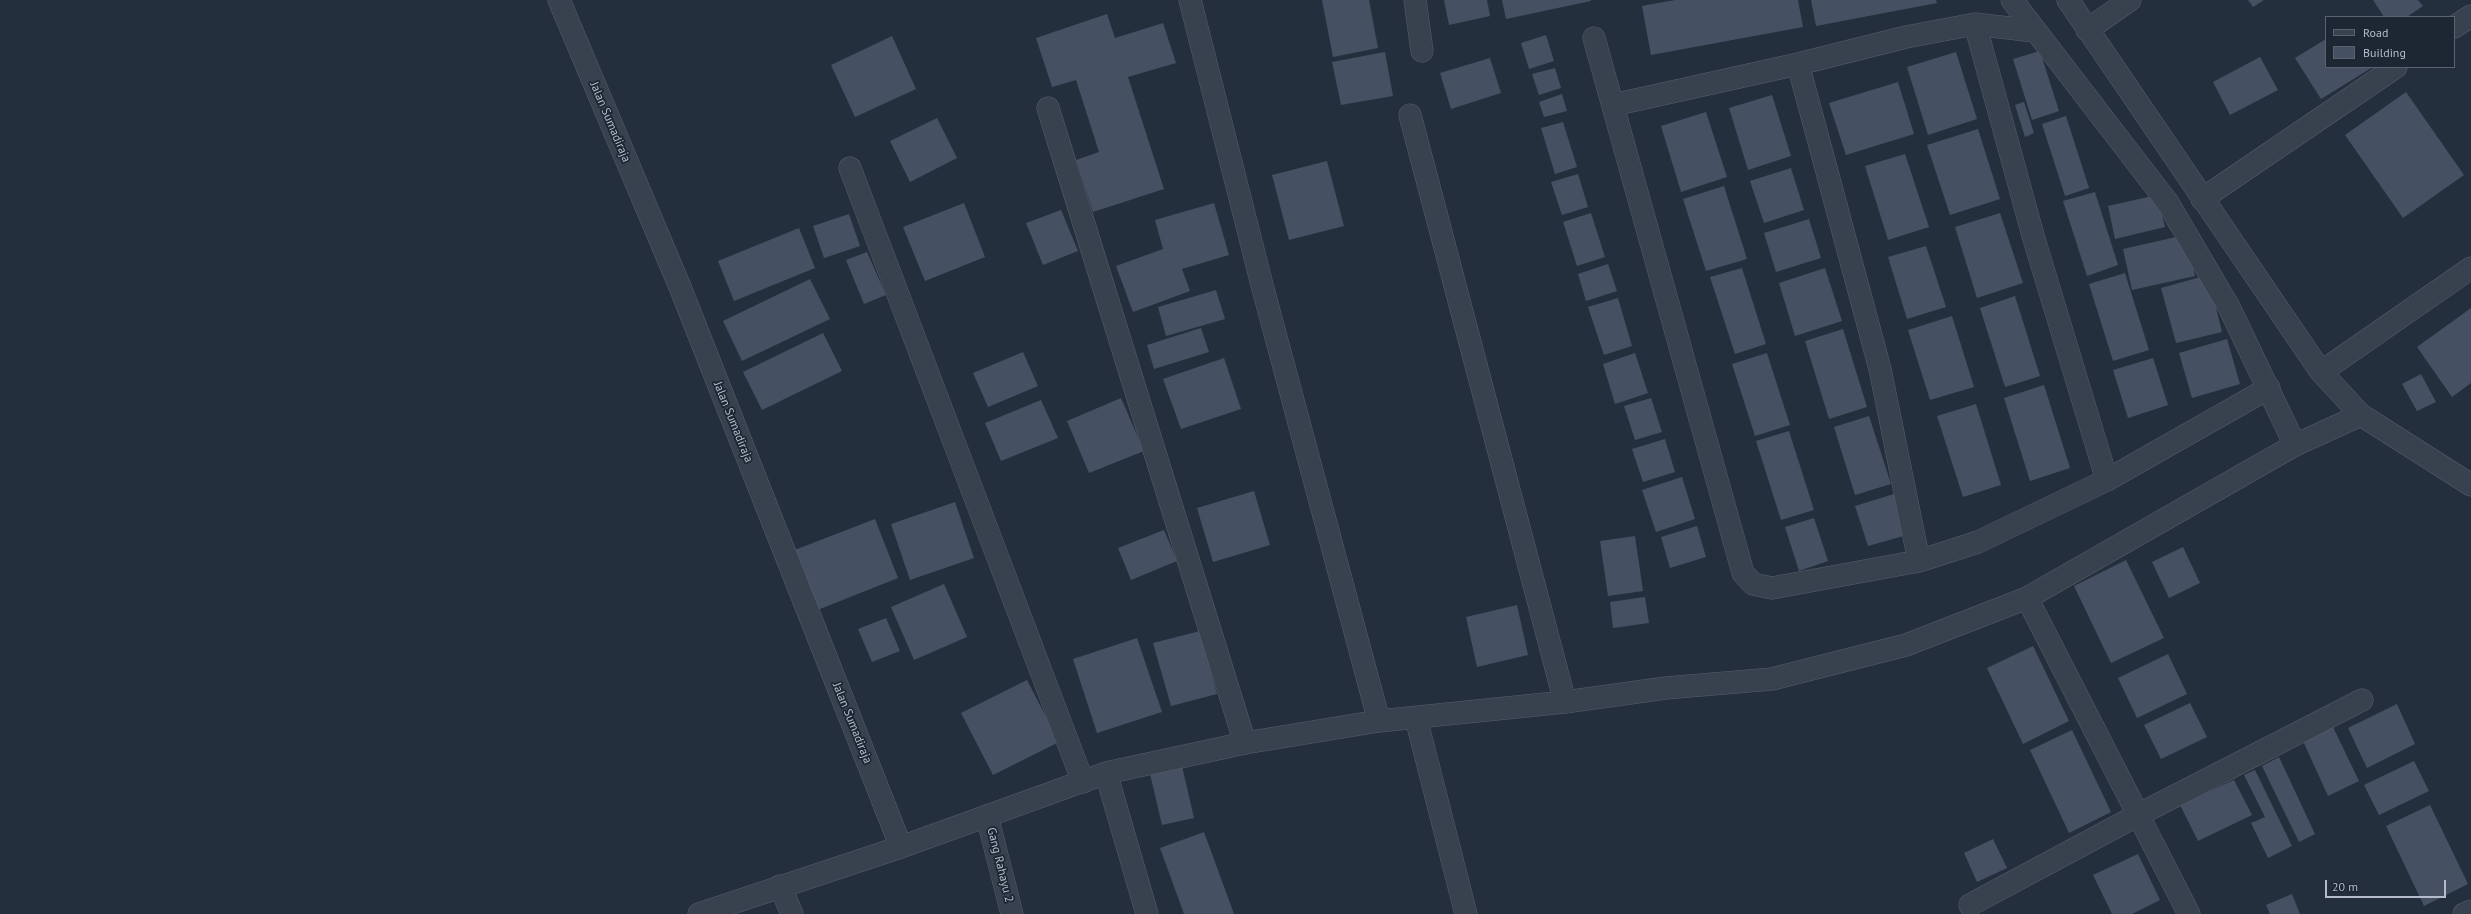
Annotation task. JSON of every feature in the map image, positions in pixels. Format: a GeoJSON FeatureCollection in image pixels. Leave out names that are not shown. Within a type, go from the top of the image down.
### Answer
{"type":"FeatureCollection","features":[{"type":"Feature","properties":{"kind":"street","name":"Jalan Sumadiraja"},"geometry":{"type":"LineString","coordinates":[[559,0],[680,287],[901,846]]}},
{"type":"Feature","properties":{"kind":"street"},"geometry":{"type":"LineString","coordinates":[[1190,0],[1262,285],[1379,721]]}},
{"type":"Feature","properties":{"kind":"street"},"geometry":{"type":"LineString","coordinates":[[1415,0],[1422,51]]}},
{"type":"Feature","properties":{"kind":"street"},"geometry":{"type":"LineString","coordinates":[[2012,0],[2034,31],[2168,203],[2228,307],[2269,388],[2295,445]]}},
{"type":"Feature","properties":{"kind":"street"},"geometry":{"type":"LineString","coordinates":[[2068,0],[2321,372],[2362,415],[2471,485]]}},
{"type":"Feature","properties":{"kind":"street"},"geometry":{"type":"LineString","coordinates":[[2087,30],[2130,0]]}},
{"type":"Feature","properties":{"kind":"street"},"geometry":{"type":"LineString","coordinates":[[2455,26],[2471,16]]}},
{"type":"Feature","properties":{"kind":"street"},"geometry":{"type":"LineString","coordinates":[[1613,104],[1798,64],[1906,37],[1975,24],[2034,31]]}},
{"type":"Feature","properties":{"kind":"street"},"geometry":{"type":"LineString","coordinates":[[1975,24],[2034,239],[2107,480]]}},
{"type":"Feature","properties":{"kind":"street"},"geometry":{"type":"LineString","coordinates":[[1594,38],[1743,573],[1754,584],[1772,588],[1919,560],[1978,542],[2008,529],[2107,480],[2269,388]]}},
{"type":"Feature","properties":{"kind":"street"},"geometry":{"type":"LineString","coordinates":[[1798,64],[1880,369],[1919,560]]}},
{"type":"Feature","properties":{"kind":"street"},"geometry":{"type":"LineString","coordinates":[[2202,199],[2395,68]]}},
{"type":"Feature","properties":{"kind":"street"},"geometry":{"type":"LineString","coordinates":[[1048,108],[1245,743]]}},
{"type":"Feature","properties":{"kind":"street"},"geometry":{"type":"LineString","coordinates":[[1410,115],[1565,702]]}},
{"type":"Feature","properties":{"kind":"street"},"geometry":{"type":"LineString","coordinates":[[850,168],[1083,782]]}},
{"type":"Feature","properties":{"kind":"street"},"geometry":{"type":"LineString","coordinates":[[2321,372],[2471,268]]}},
{"type":"Feature","properties":{"kind":"street"},"geometry":{"type":"LineString","coordinates":[[699,914],[901,846],[1106,773],[1245,743],[1379,721],[1565,702],[1666,688],[1772,679],[1906,645],[2027,598],[2295,445],[2362,415]]}},
{"type":"Feature","properties":{"kind":"street"},"geometry":{"type":"LineString","coordinates":[[2027,598],[2189,914]]}},
{"type":"Feature","properties":{"kind":"street"},"geometry":{"type":"LineString","coordinates":[[1970,905],[2138,815],[2362,700]]}},
{"type":"Feature","properties":{"kind":"street"},"geometry":{"type":"LineString","coordinates":[[1416,718],[1466,914]]}},
{"type":"Feature","properties":{"kind":"street"},"geometry":{"type":"LineString","coordinates":[[1106,773],[1147,914]]}},
{"type":"Feature","properties":{"kind":"street","name":"Gang Rahayu 2"},"geometry":{"type":"LineString","coordinates":[[987,816],[1012,914]]}},
{"type":"Feature","properties":{"kind":"street"},"geometry":{"type":"LineString","coordinates":[[780,886],[792,914]]}},
{"type":"Feature","properties":{"kind":"street"},"geometry":{"type":"LineString","coordinates":[[2464,914],[2471,911]]}},
{"type":"Feature","properties":{"kind":"building"},"geometry":{"type":"Polygon","coordinates":[[[1322,0],[1369,0],[1378,48],[1333,57],[1322,0]]]}},
{"type":"Feature","properties":{"kind":"building"},"geometry":{"type":"Polygon","coordinates":[[[1444,0],[1487,0],[1490,16],[1449,25],[1444,0]]]}},
{"type":"Feature","properties":{"kind":"building"},"geometry":{"type":"Polygon","coordinates":[[[1502,0],[1591,0],[1591,1],[1506,19],[1502,0]]]}},
{"type":"Feature","properties":{"kind":"building"},"geometry":{"type":"Polygon","coordinates":[[[1675,0],[1798,0],[1803,27],[1651,55],[1642,6],[1675,0]]]}},
{"type":"Feature","properties":{"kind":"building"},"geometry":{"type":"Polygon","coordinates":[[[1811,0],[1936,0],[1937,3],[1816,26],[1811,0]]]}},
{"type":"Feature","properties":{"kind":"building"},"geometry":{"type":"Polygon","coordinates":[[[2248,0],[2264,0],[2253,7],[2248,0]]]}},
{"type":"Feature","properties":{"kind":"building"},"geometry":{"type":"Polygon","coordinates":[[[2373,0],[2418,0],[2423,6],[2408,16],[2383,16],[2373,0]]]}},
{"type":"Feature","properties":{"kind":"building"},"geometry":{"type":"Polygon","coordinates":[[[1107,14],[1115,38],[1163,23],[1176,63],[1128,77],[1164,189],[1093,212],[1076,160],[1099,152],[1076,80],[1052,87],[1036,38],[1107,14]]]}},
{"type":"Feature","properties":{"kind":"building"},"geometry":{"type":"Polygon","coordinates":[[[1546,35],[1554,61],[1529,69],[1521,43],[1546,35]]]}},
{"type":"Feature","properties":{"kind":"building"},"geometry":{"type":"Polygon","coordinates":[[[892,36],[916,89],[855,117],[831,65],[892,36]]]}},
{"type":"Feature","properties":{"kind":"building"},"geometry":{"type":"Polygon","coordinates":[[[2325,40],[2325,68],[2371,68],[2321,99],[2295,58],[2325,40]]]}},
{"type":"Feature","properties":{"kind":"building"},"geometry":{"type":"Polygon","coordinates":[[[2040,51],[2059,111],[2032,120],[2013,59],[2040,51]]]}},
{"type":"Feature","properties":{"kind":"building"},"geometry":{"type":"Polygon","coordinates":[[[1385,52],[1393,96],[1341,105],[1332,62],[1385,52]]]}},
{"type":"Feature","properties":{"kind":"building"},"geometry":{"type":"Polygon","coordinates":[[[1956,52],[1977,119],[1928,135],[1907,67],[1956,52]]]}},
{"type":"Feature","properties":{"kind":"building"},"geometry":{"type":"Polygon","coordinates":[[[2260,57],[2278,90],[2230,115],[2213,82],[2260,57]]]}},
{"type":"Feature","properties":{"kind":"building"},"geometry":{"type":"Polygon","coordinates":[[[1490,58],[1501,93],[1451,109],[1440,73],[1490,58]]]}},
{"type":"Feature","properties":{"kind":"building"},"geometry":{"type":"Polygon","coordinates":[[[1555,68],[1561,88],[1539,95],[1532,74],[1555,68]]]}},
{"type":"Feature","properties":{"kind":"building"},"geometry":{"type":"Polygon","coordinates":[[[1898,82],[1914,134],[1846,155],[1829,103],[1898,82]]]}},
{"type":"Feature","properties":{"kind":"building"},"geometry":{"type":"Polygon","coordinates":[[[2406,92],[2464,175],[2403,218],[2345,135],[2406,92]]]}},
{"type":"Feature","properties":{"kind":"building"},"geometry":{"type":"Polygon","coordinates":[[[1562,94],[1567,111],[1544,117],[1539,102],[1562,94]]]}},
{"type":"Feature","properties":{"kind":"building"},"geometry":{"type":"Polygon","coordinates":[[[1772,95],[1791,156],[1748,170],[1729,108],[1772,95]]]}},
{"type":"Feature","properties":{"kind":"building"},"geometry":{"type":"Polygon","coordinates":[[[2024,102],[2034,133],[2025,137],[2015,105],[2024,102]]]}},
{"type":"Feature","properties":{"kind":"building"},"geometry":{"type":"Polygon","coordinates":[[[1706,112],[1727,177],[1681,192],[1661,126],[1706,112]]]}},
{"type":"Feature","properties":{"kind":"building"},"geometry":{"type":"Polygon","coordinates":[[[2066,116],[2089,188],[2065,196],[2042,124],[2066,116]]]}},
{"type":"Feature","properties":{"kind":"building"},"geometry":{"type":"Polygon","coordinates":[[[937,118],[957,158],[910,182],[890,141],[937,118]]]}},
{"type":"Feature","properties":{"kind":"building"},"geometry":{"type":"Polygon","coordinates":[[[1563,122],[1577,167],[1555,174],[1541,128],[1563,122]]]}},
{"type":"Feature","properties":{"kind":"building"},"geometry":{"type":"Polygon","coordinates":[[[1978,129],[2000,199],[1950,215],[1927,145],[1978,129]]]}},
{"type":"Feature","properties":{"kind":"building"},"geometry":{"type":"Polygon","coordinates":[[[1905,154],[1929,227],[1888,240],[1865,166],[1905,154]]]}},
{"type":"Feature","properties":{"kind":"building"},"geometry":{"type":"Polygon","coordinates":[[[1327,161],[1344,226],[1289,240],[1272,175],[1327,161]]]}},
{"type":"Feature","properties":{"kind":"building"},"geometry":{"type":"Polygon","coordinates":[[[1791,168],[1804,210],[1764,223],[1750,181],[1791,168]]]}},
{"type":"Feature","properties":{"kind":"building"},"geometry":{"type":"Polygon","coordinates":[[[1578,174],[1588,207],[1562,215],[1551,182],[1578,174]]]}},
{"type":"Feature","properties":{"kind":"building"},"geometry":{"type":"Polygon","coordinates":[[[1724,186],[1747,259],[1706,271],[1683,199],[1724,186]]]}},
{"type":"Feature","properties":{"kind":"building"},"geometry":{"type":"Polygon","coordinates":[[[2095,192],[2118,265],[2087,276],[2063,201],[2095,192]]]}},
{"type":"Feature","properties":{"kind":"building"},"geometry":{"type":"Polygon","coordinates":[[[2157,195],[2165,227],[2115,239],[2108,206],[2157,195]]]}},
{"type":"Feature","properties":{"kind":"building"},"geometry":{"type":"Polygon","coordinates":[[[964,203],[985,257],[925,281],[903,227],[964,203]]]}},
{"type":"Feature","properties":{"kind":"building"},"geometry":{"type":"Polygon","coordinates":[[[1214,203],[1229,255],[1182,269],[1190,291],[1133,312],[1116,266],[1163,249],[1155,220],[1214,203]]]}},
{"type":"Feature","properties":{"kind":"building"},"geometry":{"type":"Polygon","coordinates":[[[1061,210],[1078,251],[1043,265],[1026,223],[1061,210]]]}},
{"type":"Feature","properties":{"kind":"building"},"geometry":{"type":"Polygon","coordinates":[[[1591,213],[1605,257],[1577,266],[1563,222],[1591,213]]]}},
{"type":"Feature","properties":{"kind":"building"},"geometry":{"type":"Polygon","coordinates":[[[2000,213],[2023,283],[1977,298],[1955,227],[2000,213]]]}},
{"type":"Feature","properties":{"kind":"building"},"geometry":{"type":"Polygon","coordinates":[[[849,214],[860,246],[824,258],[813,226],[849,214]]]}},
{"type":"Feature","properties":{"kind":"building"},"geometry":{"type":"Polygon","coordinates":[[[1809,219],[1821,258],[1776,272],[1764,233],[1809,219]]]}},
{"type":"Feature","properties":{"kind":"building"},"geometry":{"type":"Polygon","coordinates":[[[799,228],[815,268],[734,301],[718,261],[799,228]]]}},
{"type":"Feature","properties":{"kind":"building"},"geometry":{"type":"Polygon","coordinates":[[[2185,235],[2195,276],[2132,290],[2123,249],[2185,235]]]}},
{"type":"Feature","properties":{"kind":"building"},"geometry":{"type":"Polygon","coordinates":[[[1926,246],[1946,307],[1907,319],[1888,257],[1926,246]]]}},
{"type":"Feature","properties":{"kind":"building"},"geometry":{"type":"Polygon","coordinates":[[[867,252],[886,295],[864,304],[846,260],[867,252]]]}},
{"type":"Feature","properties":{"kind":"building"},"geometry":{"type":"Polygon","coordinates":[[[1608,264],[1617,291],[1586,301],[1578,274],[1608,264]]]}},
{"type":"Feature","properties":{"kind":"building"},"geometry":{"type":"Polygon","coordinates":[[[1742,268],[1766,344],[1735,354],[1710,277],[1742,268]]]}},
{"type":"Feature","properties":{"kind":"building"},"geometry":{"type":"Polygon","coordinates":[[[1825,268],[1842,321],[1795,336],[1779,283],[1825,268]]]}},
{"type":"Feature","properties":{"kind":"building"},"geometry":{"type":"Polygon","coordinates":[[[2125,273],[2149,350],[2113,361],[2089,284],[2125,273]]]}},
{"type":"Feature","properties":{"kind":"building"},"geometry":{"type":"Polygon","coordinates":[[[2208,275],[2222,332],[2176,343],[2161,288],[2208,275]]]}},
{"type":"Feature","properties":{"kind":"building"},"geometry":{"type":"Polygon","coordinates":[[[810,279],[830,319],[742,361],[723,321],[810,279]]]}},
{"type":"Feature","properties":{"kind":"building"},"geometry":{"type":"Polygon","coordinates":[[[1216,290],[1225,319],[1166,336],[1158,307],[1216,290]]]}},
{"type":"Feature","properties":{"kind":"building"},"geometry":{"type":"Polygon","coordinates":[[[2015,296],[2040,376],[2005,387],[1980,308],[2015,296]]]}},
{"type":"Feature","properties":{"kind":"building"},"geometry":{"type":"Polygon","coordinates":[[[1618,298],[1632,346],[1604,355],[1588,307],[1618,298]]]}},
{"type":"Feature","properties":{"kind":"building"},"geometry":{"type":"Polygon","coordinates":[[[2471,308],[2471,383],[2452,397],[2417,347],[2471,308]]]}},
{"type":"Feature","properties":{"kind":"building"},"geometry":{"type":"Polygon","coordinates":[[[1952,316],[1974,387],[1930,400],[1908,330],[1952,316]]]}},
{"type":"Feature","properties":{"kind":"building"},"geometry":{"type":"Polygon","coordinates":[[[1201,328],[1209,352],[1154,369],[1147,345],[1201,328]]]}},
{"type":"Feature","properties":{"kind":"building"},"geometry":{"type":"Polygon","coordinates":[[[1843,329],[1867,407],[1829,419],[1805,341],[1843,329]]]}},
{"type":"Feature","properties":{"kind":"building"},"geometry":{"type":"Polygon","coordinates":[[[823,333],[842,371],[762,410],[743,372],[823,333]]]}},
{"type":"Feature","properties":{"kind":"building"},"geometry":{"type":"Polygon","coordinates":[[[2227,339],[2240,384],[2192,398],[2179,353],[2227,339]]]}},
{"type":"Feature","properties":{"kind":"building"},"geometry":{"type":"Polygon","coordinates":[[[1023,352],[1038,386],[988,407],[973,373],[1023,352]]]}},
{"type":"Feature","properties":{"kind":"building"},"geometry":{"type":"Polygon","coordinates":[[[1635,353],[1648,393],[1615,404],[1603,364],[1635,353]]]}},
{"type":"Feature","properties":{"kind":"building"},"geometry":{"type":"Polygon","coordinates":[[[1767,353],[1790,425],[1755,436],[1732,364],[1767,353]]]}},
{"type":"Feature","properties":{"kind":"building"},"geometry":{"type":"Polygon","coordinates":[[[1224,358],[1241,409],[1181,429],[1163,379],[1224,358]]]}},
{"type":"Feature","properties":{"kind":"building"},"geometry":{"type":"Polygon","coordinates":[[[2153,358],[2168,405],[2128,418],[2113,370],[2153,358]]]}},
{"type":"Feature","properties":{"kind":"building"},"geometry":{"type":"Polygon","coordinates":[[[2421,374],[2436,402],[2417,411],[2402,384],[2421,374]]]}},
{"type":"Feature","properties":{"kind":"building"},"geometry":{"type":"Polygon","coordinates":[[[2044,385],[2070,468],[2030,481],[2004,398],[2044,385]]]}},
{"type":"Feature","properties":{"kind":"building"},"geometry":{"type":"Polygon","coordinates":[[[1121,398],[1144,451],[1089,473],[1067,421],[1121,398]]]}},
{"type":"Feature","properties":{"kind":"building"},"geometry":{"type":"Polygon","coordinates":[[[1651,398],[1662,432],[1635,440],[1624,406],[1651,398]]]}},
{"type":"Feature","properties":{"kind":"building"},"geometry":{"type":"Polygon","coordinates":[[[1041,400],[1058,438],[1001,461],[985,423],[1041,400]]]}},
{"type":"Feature","properties":{"kind":"building"},"geometry":{"type":"Polygon","coordinates":[[[1976,404],[2001,485],[1963,497],[1937,416],[1976,404]]]}},
{"type":"Feature","properties":{"kind":"building"},"geometry":{"type":"Polygon","coordinates":[[[1869,416],[1891,484],[1855,495],[1834,427],[1869,416]]]}},
{"type":"Feature","properties":{"kind":"building"},"geometry":{"type":"Polygon","coordinates":[[[1789,431],[1814,510],[1781,520],[1756,441],[1789,431]]]}},
{"type":"Feature","properties":{"kind":"building"},"geometry":{"type":"Polygon","coordinates":[[[1665,439],[1675,472],[1643,482],[1632,449],[1665,439]]]}},
{"type":"Feature","properties":{"kind":"building"},"geometry":{"type":"Polygon","coordinates":[[[1682,477],[1695,519],[1656,532],[1642,490],[1682,477]]]}},
{"type":"Feature","properties":{"kind":"building"},"geometry":{"type":"Polygon","coordinates":[[[1254,491],[1270,545],[1213,562],[1197,508],[1254,491]]]}},
{"type":"Feature","properties":{"kind":"building"},"geometry":{"type":"Polygon","coordinates":[[[1894,494],[1907,535],[1868,546],[1855,506],[1894,494]]]}},
{"type":"Feature","properties":{"kind":"building"},"geometry":{"type":"Polygon","coordinates":[[[955,502],[974,558],[910,580],[891,524],[955,502]]]}},
{"type":"Feature","properties":{"kind":"building"},"geometry":{"type":"Polygon","coordinates":[[[1814,518],[1828,561],[1799,571],[1785,527],[1814,518]]]}},
{"type":"Feature","properties":{"kind":"building"},"geometry":{"type":"Polygon","coordinates":[[[875,519],[898,578],[815,611],[792,551],[875,519]]]}},
{"type":"Feature","properties":{"kind":"building"},"geometry":{"type":"Polygon","coordinates":[[[1697,526],[1706,557],[1670,568],[1661,537],[1697,526]]]}},
{"type":"Feature","properties":{"kind":"building"},"geometry":{"type":"Polygon","coordinates":[[[1164,530],[1177,561],[1131,580],[1118,548],[1164,530]]]}},
{"type":"Feature","properties":{"kind":"building"},"geometry":{"type":"Polygon","coordinates":[[[1635,536],[1643,591],[1608,596],[1600,541],[1635,536]]]}},
{"type":"Feature","properties":{"kind":"building"},"geometry":{"type":"Polygon","coordinates":[[[2183,547],[2200,583],[2169,598],[2152,562],[2183,547]]]}},
{"type":"Feature","properties":{"kind":"building"},"geometry":{"type":"Polygon","coordinates":[[[2126,560],[2164,638],[2111,663],[2074,586],[2126,560]]]}},
{"type":"Feature","properties":{"kind":"building"},"geometry":{"type":"Polygon","coordinates":[[[944,584],[967,637],[914,660],[891,607],[944,584]]]}},
{"type":"Feature","properties":{"kind":"building"},"geometry":{"type":"Polygon","coordinates":[[[1645,597],[1649,623],[1613,628],[1610,602],[1645,597]]]}},
{"type":"Feature","properties":{"kind":"building"},"geometry":{"type":"Polygon","coordinates":[[[1517,605],[1528,655],[1477,667],[1466,617],[1517,605]]]}},
{"type":"Feature","properties":{"kind":"building"},"geometry":{"type":"Polygon","coordinates":[[[886,618],[900,651],[872,662],[858,629],[886,618]]]}},
{"type":"Feature","properties":{"kind":"building"},"geometry":{"type":"Polygon","coordinates":[[[1200,631],[1217,694],[1171,706],[1153,643],[1200,631]]]}},
{"type":"Feature","properties":{"kind":"building"},"geometry":{"type":"Polygon","coordinates":[[[1137,638],[1162,712],[1097,733],[1073,659],[1137,638]]]}},
{"type":"Feature","properties":{"kind":"building"},"geometry":{"type":"Polygon","coordinates":[[[2033,646],[2069,721],[2023,744],[1987,668],[2033,646]]]}},
{"type":"Feature","properties":{"kind":"building"},"geometry":{"type":"Polygon","coordinates":[[[2168,654],[2187,694],[2137,718],[2118,678],[2168,654]]]}},
{"type":"Feature","properties":{"kind":"building"},"geometry":{"type":"Polygon","coordinates":[[[1027,680],[1059,742],[993,775],[961,713],[1027,680]]]}},
{"type":"Feature","properties":{"kind":"building"},"geometry":{"type":"Polygon","coordinates":[[[2190,703],[2207,737],[2161,759],[2144,725],[2190,703]]]}},
{"type":"Feature","properties":{"kind":"building"},"geometry":{"type":"Polygon","coordinates":[[[2397,704],[2415,744],[2367,768],[2348,728],[2397,704]]]}},
{"type":"Feature","properties":{"kind":"building"},"geometry":{"type":"Polygon","coordinates":[[[2333,727],[2359,781],[2328,796],[2303,741],[2333,727]]]}},
{"type":"Feature","properties":{"kind":"building"},"geometry":{"type":"Polygon","coordinates":[[[2072,730],[2111,812],[2069,833],[2030,750],[2072,730]]]}},
{"type":"Feature","properties":{"kind":"building"},"geometry":{"type":"Polygon","coordinates":[[[2279,757],[2315,834],[2299,842],[2262,766],[2279,757]]]}},
{"type":"Feature","properties":{"kind":"building"},"geometry":{"type":"Polygon","coordinates":[[[2414,761],[2429,791],[2379,815],[2364,785],[2414,761]]]}},
{"type":"Feature","properties":{"kind":"building"},"geometry":{"type":"Polygon","coordinates":[[[1182,766],[1194,818],[1162,825],[1150,774],[1182,766]]]}},
{"type":"Feature","properties":{"kind":"building"},"geometry":{"type":"Polygon","coordinates":[[[2255,770],[2292,846],[2268,858],[2251,823],[2265,817],[2244,775],[2255,770]]]}},
{"type":"Feature","properties":{"kind":"building"},"geometry":{"type":"Polygon","coordinates":[[[2234,780],[2252,815],[2198,841],[2180,805],[2234,780]]]}},
{"type":"Feature","properties":{"kind":"building"},"geometry":{"type":"Polygon","coordinates":[[[2430,805],[2468,884],[2424,906],[2386,826],[2430,805]]]}},
{"type":"Feature","properties":{"kind":"building"},"geometry":{"type":"Polygon","coordinates":[[[1204,832],[1234,914],[1184,914],[1160,848],[1204,832]]]}},
{"type":"Feature","properties":{"kind":"building"},"geometry":{"type":"Polygon","coordinates":[[[1993,839],[2007,868],[1977,882],[1964,853],[1993,839]]]}},
{"type":"Feature","properties":{"kind":"building"},"geometry":{"type":"Polygon","coordinates":[[[2138,854],[2160,900],[2132,914],[2112,914],[2093,875],[2138,854]]]}},
{"type":"Feature","properties":{"kind":"building"},"geometry":{"type":"Polygon","coordinates":[[[2292,894],[2300,914],[2270,914],[2266,905],[2292,894]]]}}]}
